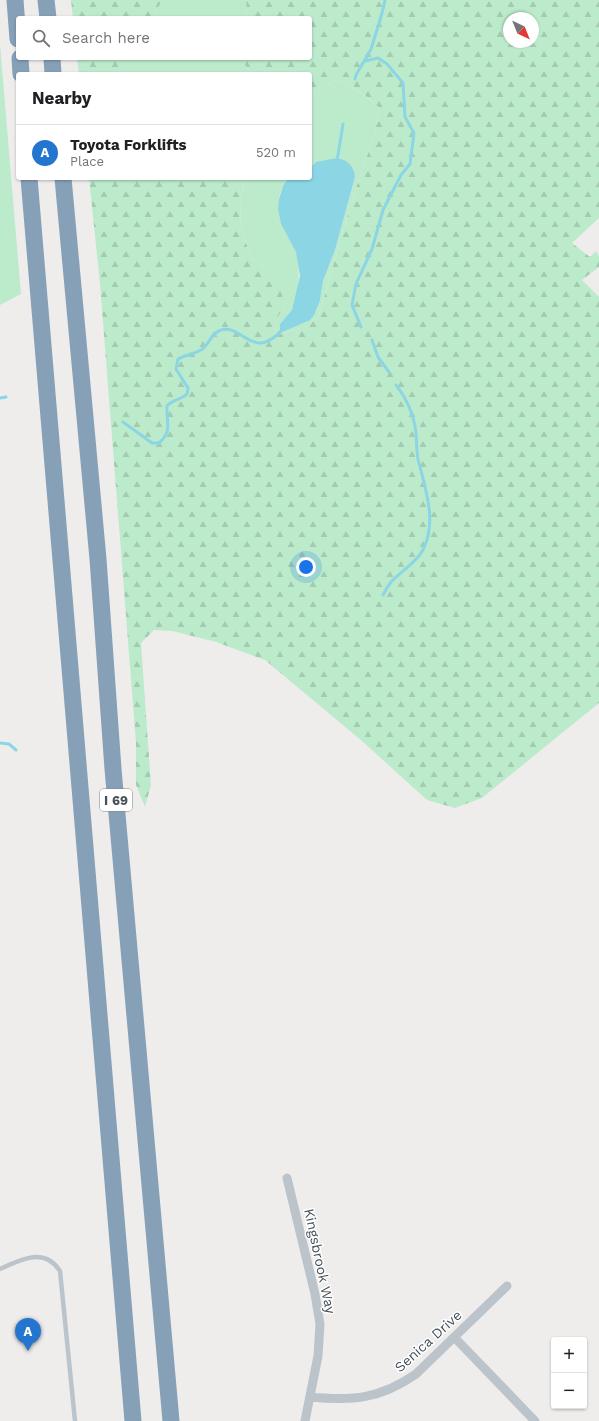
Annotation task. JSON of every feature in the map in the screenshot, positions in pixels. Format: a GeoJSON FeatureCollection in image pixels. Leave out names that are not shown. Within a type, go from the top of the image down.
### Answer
{"type":"FeatureCollection","features":[{"type":"Feature","properties":{"kind":"highway"},"geometry":{"type":"LineString","coordinates":[[15,0],[16,16]]}},
{"type":"Feature","properties":{"kind":"highway"},"geometry":{"type":"LineString","coordinates":[[46,0],[48,16]]}},
{"type":"Feature","properties":{"kind":"highway"},"geometry":{"type":"LineString","coordinates":[[20,60],[21,72]]}},
{"type":"Feature","properties":{"kind":"highway"},"geometry":{"type":"LineString","coordinates":[[52,60],[53,72]]}},
{"type":"Feature","properties":{"kind":"highway","name":"I 69"},"geometry":{"type":"LineString","coordinates":[[29,180],[133,1421]]}},
{"type":"Feature","properties":{"kind":"highway","name":"I 69"},"geometry":{"type":"LineString","coordinates":[[63,180],[98,559],[113,769],[172,1421]]}},
{"type":"Feature","properties":{"kind":"street","name":"Kingsbrook Way"},"geometry":{"type":"LineString","coordinates":[[287,1178],[318,1310],[320,1338],[305,1421]]}},
{"type":"Feature","properties":{"kind":"street","name":"Senica Drive"},"geometry":{"type":"LineString","coordinates":[[310,1397],[337,1400],[362,1398],[391,1389],[416,1374],[507,1286]]}},
{"type":"Feature","properties":{"kind":"street"},"geometry":{"type":"LineString","coordinates":[[454,1337],[535,1421]]}},
{"type":"Feature","properties":{"kind":"lane"},"geometry":{"type":"LineString","coordinates":[[0,1269],[32,1257],[45,1256],[55,1262],[60,1271],[75,1421]]}},
{"type":"Feature","properties":{"kind":"green space"},"geometry":{"type":"Polygon","coordinates":[[[71,0],[162,0],[154,16],[73,16],[71,0]]]}},
{"type":"Feature","properties":{"kind":"green space"},"geometry":{"type":"Polygon","coordinates":[[[162,0],[246,0],[247,16],[154,16],[162,0]]]}},
{"type":"Feature","properties":{"kind":"green space"},"geometry":{"type":"Polygon","coordinates":[[[246,0],[599,0],[599,218],[572,243],[590,257],[596,251],[599,256],[599,267],[582,280],[599,297],[599,703],[482,798],[455,808],[427,800],[362,741],[265,660],[216,642],[172,631],[154,630],[141,643],[151,785],[145,807],[136,785],[136,743],[100,284],[89,180],[245,180],[240,202],[241,227],[251,258],[265,268],[281,290],[284,307],[275,321],[276,335],[308,326],[319,315],[353,197],[374,136],[379,108],[359,91],[336,80],[312,95],[312,72],[250,72],[243,60],[312,60],[312,16],[247,16],[246,0]]]}},
{"type":"Feature","properties":{"kind":"green space"},"geometry":{"type":"Polygon","coordinates":[[[0,44],[21,294],[0,305],[0,44]]]}},
{"type":"Feature","properties":{"kind":"green space"},"geometry":{"type":"Polygon","coordinates":[[[77,60],[119,60],[119,71],[121,72],[79,72],[77,60]]]}},
{"type":"Feature","properties":{"kind":"green space"},"geometry":{"type":"Polygon","coordinates":[[[119,60],[243,60],[250,72],[121,72],[119,71],[119,60]]]}},
{"type":"Feature","properties":{"kind":"green space"},"geometry":{"type":"Polygon","coordinates":[[[336,80],[359,91],[379,108],[374,136],[353,197],[319,315],[308,326],[276,335],[275,321],[284,307],[265,268],[251,258],[241,227],[240,202],[245,180],[289,180],[283,186],[279,197],[279,210],[282,224],[296,253],[299,278],[295,304],[280,324],[280,332],[288,329],[320,300],[323,281],[335,250],[355,177],[353,169],[349,164],[337,159],[323,161],[312,167],[313,95],[336,80]]]}},
{"type":"Feature","properties":{"kind":"water"},"geometry":{"type":"Polygon","coordinates":[[[337,158],[344,160],[352,167],[355,177],[335,250],[323,281],[320,300],[314,315],[310,320],[280,333],[280,324],[292,310],[300,276],[296,252],[281,224],[278,209],[279,199],[283,186],[287,180],[312,180],[312,166],[316,162],[337,158]]]}},
{"type":"Feature","properties":{"kind":"waterway"},"geometry":{"type":"LineString","coordinates":[[355,79],[371,49],[385,0]]}},
{"type":"Feature","properties":{"kind":"waterway"},"geometry":{"type":"LineString","coordinates":[[361,327],[352,305],[356,284],[372,249],[383,210],[401,175],[410,164],[414,133],[405,117],[403,83],[387,64],[378,58],[365,61]]}},
{"type":"Feature","properties":{"kind":"waterway"},"geometry":{"type":"LineString","coordinates":[[337,161],[343,124]]}},
{"type":"Feature","properties":{"kind":"waterway"},"geometry":{"type":"LineString","coordinates":[[123,422],[152,443],[159,443],[166,434],[168,426],[167,406],[187,394],[188,388],[176,369],[178,359],[204,348],[212,336],[221,330],[236,332],[249,340],[263,343],[272,339],[282,330]]}},
{"type":"Feature","properties":{"kind":"waterway"},"geometry":{"type":"LineString","coordinates":[[372,340],[378,357],[389,372]]}},
{"type":"Feature","properties":{"kind":"waterway"},"geometry":{"type":"LineString","coordinates":[[383,595],[391,582],[420,555],[427,539],[430,518],[425,484],[417,456],[414,420],[407,402],[396,385]]}},
{"type":"Feature","properties":{"kind":"waterway"},"geometry":{"type":"LineString","coordinates":[[0,398],[6,397]]}},
{"type":"Feature","properties":{"kind":"waterway"},"geometry":{"type":"LineString","coordinates":[[0,743],[9,744],[16,750]]}},
{"type":"Feature","properties":{"kind":"place","name":"Toyota Forklifts"},"geometry":{"type":"Point","coordinates":[28,1351]}}]}
